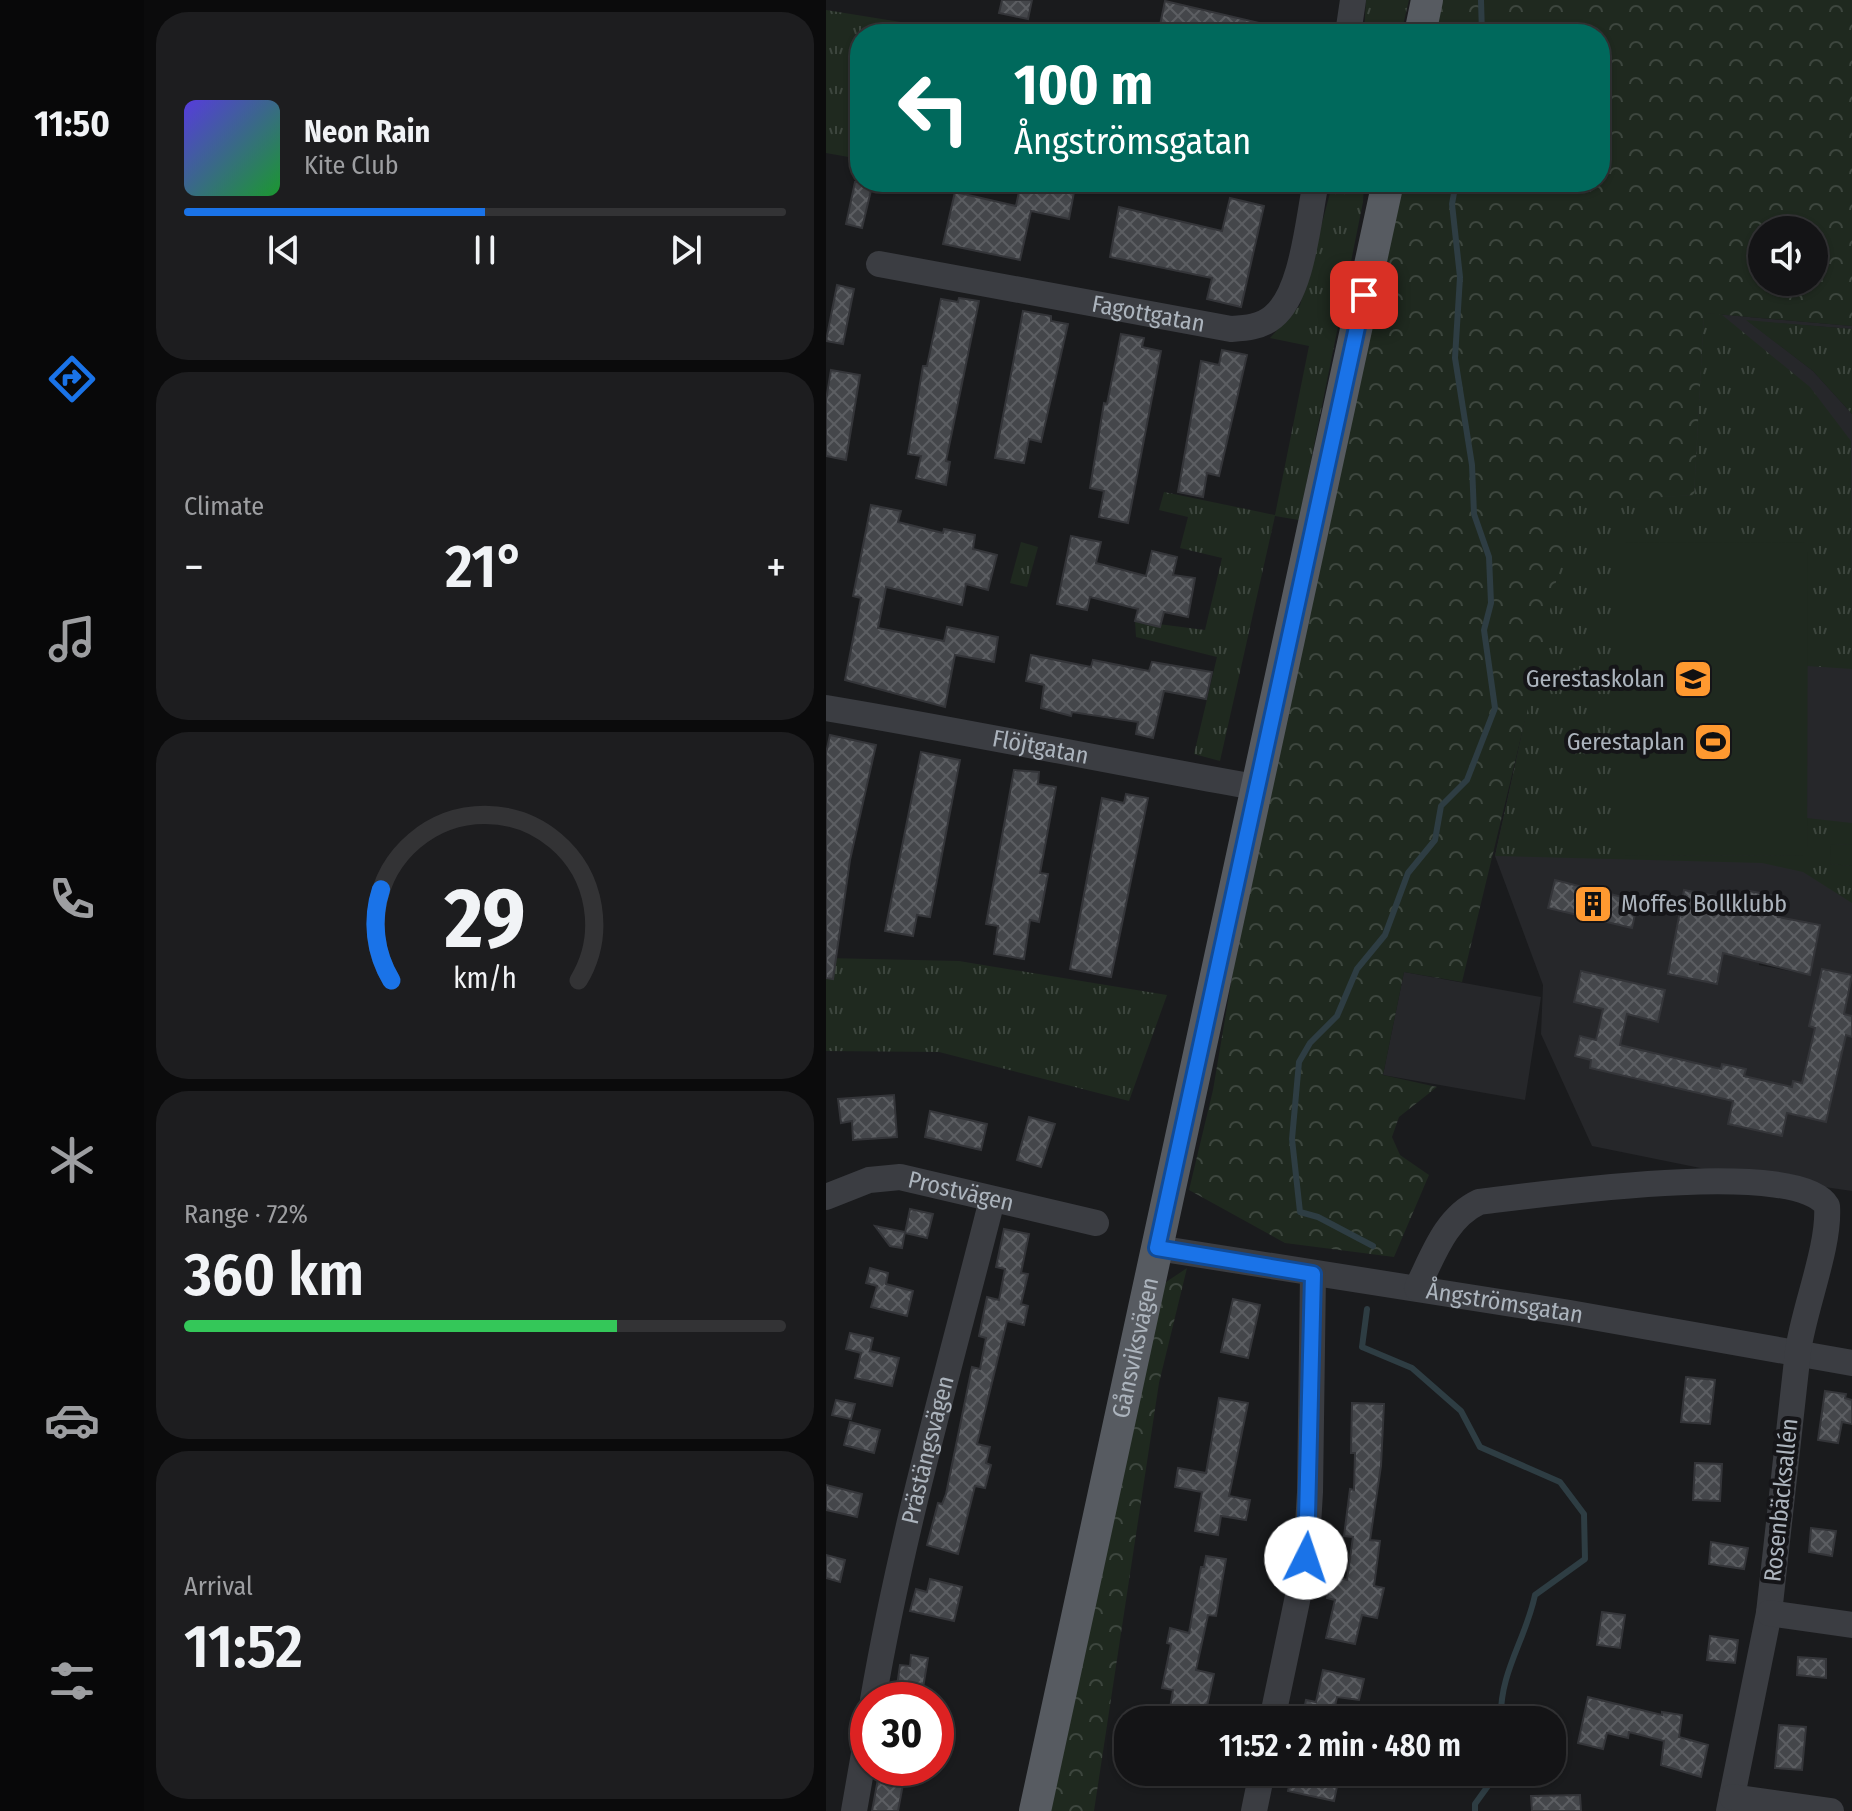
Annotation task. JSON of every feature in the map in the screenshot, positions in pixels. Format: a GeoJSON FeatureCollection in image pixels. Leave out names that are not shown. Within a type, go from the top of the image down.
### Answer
{"type":"FeatureCollection","features":[{"type":"Feature","properties":{"kind":"main road"},"geometry":{"type":"LineString","coordinates":[[1422,24],[1427,0]]}},
{"type":"Feature","properties":{"kind":"main road","name":"Gånsviksvägen"},"geometry":{"type":"LineString","coordinates":[[1035,1811],[1386,192]]}},
{"type":"Feature","properties":{"kind":"street"},"geometry":{"type":"LineString","coordinates":[[1349,24],[1353,0]]}},
{"type":"Feature","properties":{"kind":"street","name":"Fagottgatan"},"geometry":{"type":"LineString","coordinates":[[879,264],[1231,329],[1254,327],[1273,317],[1293,290],[1314,192]]}},
{"type":"Feature","properties":{"kind":"street","name":"Flöjtgatan"},"geometry":{"type":"LineString","coordinates":[[826,708],[993,736],[1095,760],[1255,787]]}},
{"type":"Feature","properties":{"kind":"street","name":"Prostvägen"},"geometry":{"type":"LineString","coordinates":[[826,1197],[869,1180],[900,1177],[932,1181],[992,1200],[1096,1223]]}},
{"type":"Feature","properties":{"kind":"street","name":"Rosenbäcksallén"},"geometry":{"type":"LineString","coordinates":[[1417,1288],[1449,1225],[1465,1208],[1479,1202],[1626,1186],[1726,1180],[1761,1182],[1816,1194],[1827,1206],[1828,1216],[1798,1351],[1769,1613],[1730,1804]]}},
{"type":"Feature","properties":{"kind":"street","name":"Prästängsvägen"},"geometry":{"type":"LineString","coordinates":[[876,1682],[919,1487],[992,1200]]}},
{"type":"Feature","properties":{"kind":"street","name":"Ångströmsgatan"},"geometry":{"type":"LineString","coordinates":[[1157,1248],[1798,1351],[1852,1363]]}},
{"type":"Feature","properties":{"kind":"street"},"geometry":{"type":"LineString","coordinates":[[1275,1706],[1306,1558],[1313,1274]]}},
{"type":"Feature","properties":{"kind":"street"},"geometry":{"type":"LineString","coordinates":[[1769,1613],[1852,1625]]}},
{"type":"Feature","properties":{"kind":"street"},"geometry":{"type":"LineString","coordinates":[[854,1811],[858,1786]]}},
{"type":"Feature","properties":{"kind":"street"},"geometry":{"type":"LineString","coordinates":[[1254,1811],[1259,1786]]}},
{"type":"Feature","properties":{"kind":"street"},"geometry":{"type":"LineString","coordinates":[[1730,1804],[1831,1811]]}},
{"type":"Feature","properties":{"kind":"shaded area","name":"Gerestaskolan"},"geometry":{"type":"Polygon","coordinates":[[[1704,313],[1852,326],[1852,329],[1748,321],[1813,371],[1852,414],[1852,1191],[1715,1171],[1592,1146],[1541,1034],[1543,985],[1495,856],[1573,502],[1704,313]],[[1556,880],[1549,907],[1631,928],[1638,901],[1556,880]],[[1684,890],[1668,974],[1717,983],[1723,953],[1761,952],[1759,965],[1810,975],[1819,925],[1778,917],[1744,920],[1734,899],[1684,890]]]}},
{"type":"Feature","properties":{"kind":"shaded area"},"geometry":{"type":"Polygon","coordinates":[[[1404,972],[1541,997],[1525,1100],[1383,1075],[1404,972]]]}},
{"type":"Feature","properties":{"kind":"green space"},"geometry":{"type":"Polygon","coordinates":[[[1366,0],[1409,0],[1403,24],[1365,24],[1366,0]]]}},
{"type":"Feature","properties":{"kind":"green space"},"geometry":{"type":"Polygon","coordinates":[[[1438,0],[1852,0],[1852,326],[1704,313],[1694,495],[1573,503],[1535,679],[1462,982],[1404,972],[1383,1075],[1437,1087],[1399,1117],[1392,1137],[1400,1155],[1429,1175],[1394,1257],[1285,1243],[1189,1190],[1213,1090],[1243,912],[1397,192],[1610,192],[1610,24],[1433,24],[1438,0]]]}},
{"type":"Feature","properties":{"kind":"green space"},"geometry":{"type":"Polygon","coordinates":[[[826,10],[913,24],[850,24],[850,157],[826,153],[826,10]]]}},
{"type":"Feature","properties":{"kind":"green space"},"geometry":{"type":"Polygon","coordinates":[[[1330,192],[1364,192],[1299,520],[1275,516],[1220,761],[1194,754],[1217,657],[1136,637],[1135,621],[1205,630],[1222,558],[1180,548],[1188,517],[1159,510],[1164,492],[1275,515],[1309,346],[1270,338],[1300,305],[1330,192]]]}},
{"type":"Feature","properties":{"kind":"green space"},"geometry":{"type":"Polygon","coordinates":[[[1704,313],[1721,314],[1810,387],[1851,441],[1852,669],[1807,666],[1807,543],[1618,855],[1806,856],[1807,818],[1852,823],[1852,845],[1832,844],[1830,864],[1852,866],[1852,903],[1803,872],[1762,863],[1495,856],[1573,502],[1694,495],[1704,313]]]}},
{"type":"Feature","properties":{"kind":"green space"},"geometry":{"type":"Polygon","coordinates":[[[1746,320],[1852,329],[1852,414],[1813,371],[1746,320]]]}},
{"type":"Feature","properties":{"kind":"green space"},"geometry":{"type":"Polygon","coordinates":[[[1021,542],[1038,547],[1027,587],[1010,583],[1021,542]]]}},
{"type":"Feature","properties":{"kind":"green space","name":"Gerestaplan"},"geometry":{"type":"Polygon","coordinates":[[[1618,542],[1808,543],[1807,856],[1618,855],[1618,542]]]}},
{"type":"Feature","properties":{"kind":"green space"},"geometry":{"type":"Polygon","coordinates":[[[1831,844],[1852,845],[1852,866],[1830,864],[1831,844]]]}},
{"type":"Feature","properties":{"kind":"green space"},"geometry":{"type":"Polygon","coordinates":[[[826,958],[959,961],[1167,995],[1129,1101],[939,1052],[826,1051],[826,958]]]}},
{"type":"Feature","properties":{"kind":"green space"},"geometry":{"type":"Polygon","coordinates":[[[1187,1268],[1159,1383],[1094,1811],[1047,1811],[1163,1284],[1187,1268]]]}},
{"type":"Feature","properties":{"kind":"building"},"geometry":{"type":"Polygon","coordinates":[[[1002,0],[1032,0],[1028,19],[999,13],[1002,0]]]}},
{"type":"Feature","properties":{"kind":"building"},"geometry":{"type":"Polygon","coordinates":[[[1165,1],[1263,24],[1160,24],[1165,1]]]}},
{"type":"Feature","properties":{"kind":"building"},"geometry":{"type":"Polygon","coordinates":[[[853,192],[871,192],[862,228],[846,224],[853,192]]]}},
{"type":"Feature","properties":{"kind":"building"},"geometry":{"type":"Polygon","coordinates":[[[955,192],[1016,206],[1019,192],[1074,192],[1069,219],[1031,211],[1020,260],[943,244],[955,192]]]}},
{"type":"Feature","properties":{"kind":"building"},"geometry":{"type":"Polygon","coordinates":[[[1230,198],[1264,206],[1241,307],[1207,299],[1212,278],[1110,257],[1119,207],[1222,231],[1230,198]]]}},
{"type":"Feature","properties":{"kind":"building"},"geometry":{"type":"Polygon","coordinates":[[[837,285],[854,289],[843,344],[826,341],[837,285]]]}},
{"type":"Feature","properties":{"kind":"building"},"geometry":{"type":"Polygon","coordinates":[[[959,298],[979,301],[946,461],[950,462],[946,485],[916,478],[921,456],[908,454],[923,366],[927,366],[941,299],[958,302],[959,298]]]}},
{"type":"Feature","properties":{"kind":"building"},"geometry":{"type":"Polygon","coordinates":[[[1023,311],[1051,316],[1051,321],[1068,324],[1041,442],[1029,439],[1024,463],[995,458],[1023,311]]]}},
{"type":"Feature","properties":{"kind":"building"},"geometry":{"type":"Polygon","coordinates":[[[1121,334],[1144,338],[1142,347],[1161,351],[1128,523],[1099,517],[1104,491],[1090,488],[1104,403],[1107,404],[1121,334]]]}},
{"type":"Feature","properties":{"kind":"building"},"geometry":{"type":"Polygon","coordinates":[[[1222,350],[1247,355],[1219,476],[1207,473],[1203,497],[1178,492],[1201,361],[1219,365],[1222,350]]]}},
{"type":"Feature","properties":{"kind":"building"},"geometry":{"type":"Polygon","coordinates":[[[831,370],[860,375],[846,460],[826,456],[826,400],[831,370]]]}},
{"type":"Feature","properties":{"kind":"building"},"geometry":{"type":"Polygon","coordinates":[[[871,505],[901,511],[898,522],[943,533],[944,529],[975,535],[973,549],[997,555],[988,590],[966,584],[962,605],[886,587],[878,628],[944,641],[947,627],[998,637],[994,662],[955,655],[945,707],[845,680],[861,598],[853,596],[871,505]]]}},
{"type":"Feature","properties":{"kind":"building"},"geometry":{"type":"Polygon","coordinates":[[[1071,536],[1101,542],[1096,563],[1146,576],[1152,551],[1177,557],[1173,575],[1195,578],[1188,617],[1164,612],[1160,627],[1135,621],[1138,609],[1090,597],[1087,610],[1057,604],[1071,536]]]}},
{"type":"Feature","properties":{"kind":"building"},"geometry":{"type":"Polygon","coordinates":[[[1031,655],[1091,667],[1093,660],[1149,671],[1152,662],[1212,672],[1206,699],[1164,691],[1153,738],[1136,734],[1138,722],[1072,712],[1071,716],[1041,708],[1044,685],[1026,681],[1031,655]]]}},
{"type":"Feature","properties":{"kind":"building"},"geometry":{"type":"Polygon","coordinates":[[[830,735],[876,745],[850,860],[833,979],[826,978],[826,753],[830,735]]]}},
{"type":"Feature","properties":{"kind":"building"},"geometry":{"type":"Polygon","coordinates":[[[921,752],[960,760],[930,917],[917,915],[913,936],[885,931],[921,752]]]}},
{"type":"Feature","properties":{"kind":"building"},"geometry":{"type":"Polygon","coordinates":[[[1014,770],[1039,772],[1038,784],[1056,787],[1040,873],[1048,874],[1039,922],[1030,920],[1024,959],[994,954],[998,926],[986,924],[1014,770]]]}},
{"type":"Feature","properties":{"kind":"building"},"geometry":{"type":"Polygon","coordinates":[[[1126,794],[1148,798],[1111,977],[1070,969],[1102,798],[1124,803],[1126,794]]]}},
{"type":"Feature","properties":{"kind":"building","name":"Moffes Bollklubb"},"geometry":{"type":"Polygon","coordinates":[[[1555,880],[1638,901],[1632,928],[1548,908],[1555,880]]]}},
{"type":"Feature","properties":{"kind":"building"},"geometry":{"type":"Polygon","coordinates":[[[1684,890],[1747,902],[1749,891],[1782,897],[1778,917],[1820,925],[1810,975],[1723,953],[1717,984],[1668,974],[1684,890]]]}},
{"type":"Feature","properties":{"kind":"building"},"geometry":{"type":"Polygon","coordinates":[[[1822,969],[1852,975],[1844,1014],[1852,1016],[1852,1037],[1846,1035],[1826,1122],[1787,1113],[1782,1136],[1728,1124],[1733,1101],[1590,1068],[1591,1060],[1575,1056],[1580,1036],[1596,1040],[1603,1009],[1574,1002],[1581,971],[1665,990],[1658,1022],[1627,1014],[1620,1045],[1721,1069],[1722,1064],[1746,1069],[1744,1076],[1792,1087],[1793,1081],[1802,1083],[1815,1028],[1809,1026],[1822,969]]]}},
{"type":"Feature","properties":{"kind":"building"},"geometry":{"type":"Polygon","coordinates":[[[894,1095],[897,1137],[853,1140],[852,1121],[841,1123],[838,1099],[894,1095]]]}},
{"type":"Feature","properties":{"kind":"building"},"geometry":{"type":"Polygon","coordinates":[[[930,1111],[987,1124],[981,1150],[925,1137],[930,1111]]]}},
{"type":"Feature","properties":{"kind":"building"},"geometry":{"type":"Polygon","coordinates":[[[1029,1117],[1055,1124],[1041,1167],[1017,1160],[1029,1117]]]}},
{"type":"Feature","properties":{"kind":"building"},"geometry":{"type":"Polygon","coordinates":[[[910,1209],[933,1214],[927,1238],[905,1233],[910,1209]]]}},
{"type":"Feature","properties":{"kind":"building"},"geometry":{"type":"Polygon","coordinates":[[[875,1226],[905,1232],[902,1248],[890,1246],[875,1226]]]}},
{"type":"Feature","properties":{"kind":"building"},"geometry":{"type":"Polygon","coordinates":[[[1004,1229],[1029,1234],[1021,1273],[1028,1274],[1021,1304],[1028,1306],[1024,1325],[1007,1321],[977,1444],[990,1447],[986,1463],[991,1465],[985,1488],[975,1486],[958,1554],[927,1545],[938,1503],[942,1504],[946,1494],[972,1367],[980,1369],[986,1338],[979,1336],[987,1297],[999,1300],[1005,1269],[996,1267],[1004,1229]]]}},
{"type":"Feature","properties":{"kind":"building"},"geometry":{"type":"Polygon","coordinates":[[[870,1268],[888,1273],[886,1284],[913,1291],[907,1316],[871,1307],[877,1286],[866,1283],[870,1268]]]}},
{"type":"Feature","properties":{"kind":"building"},"geometry":{"type":"Polygon","coordinates":[[[1233,1299],[1260,1305],[1248,1358],[1221,1352],[1233,1299]]]}},
{"type":"Feature","properties":{"kind":"building"},"geometry":{"type":"Polygon","coordinates":[[[850,1333],[873,1338],[870,1351],[899,1358],[892,1386],[855,1378],[861,1353],[846,1349],[850,1333]]]}},
{"type":"Feature","properties":{"kind":"building"},"geometry":{"type":"Polygon","coordinates":[[[1686,1377],[1715,1380],[1710,1424],[1681,1422],[1686,1377]]]}},
{"type":"Feature","properties":{"kind":"building"},"geometry":{"type":"Polygon","coordinates":[[[1825,1391],[1846,1394],[1845,1398],[1852,1400],[1852,1424],[1842,1422],[1838,1443],[1818,1440],[1825,1391]]]}},
{"type":"Feature","properties":{"kind":"building"},"geometry":{"type":"Polygon","coordinates":[[[1219,1398],[1248,1403],[1229,1496],[1250,1500],[1246,1520],[1221,1516],[1218,1535],[1195,1531],[1202,1492],[1175,1487],[1178,1468],[1206,1473],[1219,1398]]]}},
{"type":"Feature","properties":{"kind":"building"},"geometry":{"type":"Polygon","coordinates":[[[836,1400],[855,1404],[851,1419],[832,1415],[836,1400]]]}},
{"type":"Feature","properties":{"kind":"building"},"geometry":{"type":"Polygon","coordinates":[[[1352,1403],[1384,1404],[1381,1466],[1370,1540],[1380,1541],[1374,1586],[1384,1588],[1377,1618],[1362,1615],[1355,1644],[1326,1638],[1335,1600],[1327,1598],[1332,1576],[1347,1580],[1353,1537],[1344,1536],[1350,1489],[1354,1490],[1352,1403]]]}},
{"type":"Feature","properties":{"kind":"building"},"geometry":{"type":"Polygon","coordinates":[[[850,1422],[880,1430],[874,1453],[844,1445],[850,1422]]]}},
{"type":"Feature","properties":{"kind":"building"},"geometry":{"type":"Polygon","coordinates":[[[1695,1463],[1722,1464],[1720,1501],[1693,1500],[1695,1463]]]}},
{"type":"Feature","properties":{"kind":"building"},"geometry":{"type":"Polygon","coordinates":[[[826,1485],[862,1494],[857,1517],[826,1510],[826,1485]]]}},
{"type":"Feature","properties":{"kind":"building"},"geometry":{"type":"Polygon","coordinates":[[[1811,1528],[1836,1531],[1832,1556],[1809,1552],[1811,1528]]]}},
{"type":"Feature","properties":{"kind":"building"},"geometry":{"type":"Polygon","coordinates":[[[1711,1542],[1748,1548],[1744,1569],[1709,1564],[1711,1542]]]}},
{"type":"Feature","properties":{"kind":"building"},"geometry":{"type":"Polygon","coordinates":[[[826,1555],[845,1560],[840,1582],[826,1578],[826,1555]]]}},
{"type":"Feature","properties":{"kind":"building"},"geometry":{"type":"Polygon","coordinates":[[[1206,1556],[1226,1559],[1216,1616],[1208,1615],[1196,1670],[1214,1674],[1207,1706],[1170,1706],[1173,1690],[1162,1688],[1171,1644],[1167,1643],[1170,1628],[1189,1633],[1201,1567],[1204,1567],[1206,1556]]]}},
{"type":"Feature","properties":{"kind":"building"},"geometry":{"type":"Polygon","coordinates":[[[930,1579],[962,1587],[954,1621],[910,1611],[916,1589],[927,1592],[930,1579]]]}},
{"type":"Feature","properties":{"kind":"building"},"geometry":{"type":"Polygon","coordinates":[[[1602,1612],[1625,1615],[1620,1648],[1597,1645],[1602,1612]]]}},
{"type":"Feature","properties":{"kind":"building"},"geometry":{"type":"Polygon","coordinates":[[[1710,1636],[1738,1640],[1735,1663],[1707,1660],[1710,1636]]]}},
{"type":"Feature","properties":{"kind":"building"},"geometry":{"type":"Polygon","coordinates":[[[911,1655],[928,1658],[924,1682],[898,1682],[900,1665],[910,1666],[911,1655]]]}},
{"type":"Feature","properties":{"kind":"building"},"geometry":{"type":"Polygon","coordinates":[[[1798,1657],[1826,1659],[1826,1678],[1797,1675],[1798,1657]]]}},
{"type":"Feature","properties":{"kind":"building"},"geometry":{"type":"Polygon","coordinates":[[[1323,1670],[1364,1679],[1359,1700],[1337,1697],[1335,1706],[1305,1706],[1306,1700],[1316,1702],[1323,1670]]]}},
{"type":"Feature","properties":{"kind":"building"},"geometry":{"type":"Polygon","coordinates":[[[1588,1697],[1662,1715],[1662,1712],[1682,1715],[1679,1737],[1708,1745],[1701,1777],[1661,1765],[1664,1741],[1629,1732],[1628,1738],[1607,1733],[1603,1749],[1578,1743],[1588,1697]]]}},
{"type":"Feature","properties":{"kind":"building"},"geometry":{"type":"Polygon","coordinates":[[[1779,1725],[1806,1727],[1802,1770],[1775,1768],[1779,1725]]]}},
{"type":"Feature","properties":{"kind":"building"},"geometry":{"type":"Polygon","coordinates":[[[877,1786],[903,1786],[898,1811],[872,1811],[877,1786]]]}},
{"type":"Feature","properties":{"kind":"building"},"geometry":{"type":"Polygon","coordinates":[[[1289,1786],[1337,1786],[1334,1801],[1288,1791],[1289,1786]]]}},
{"type":"Feature","properties":{"kind":"building"},"geometry":{"type":"Polygon","coordinates":[[[1580,1795],[1581,1811],[1532,1811],[1531,1796],[1580,1795]]]}},
{"type":"Feature","properties":{"kind":"waterway"},"geometry":{"type":"LineString","coordinates":[[1481,0],[1482,24]]}},
{"type":"Feature","properties":{"kind":"waterway"},"geometry":{"type":"LineString","coordinates":[[1373,1246],[1318,1217],[1300,1212],[1292,1139],[1299,1062],[1310,1043],[1337,1016],[1357,969],[1385,935],[1408,873],[1435,840],[1441,806],[1467,780],[1495,708],[1484,630],[1491,603],[1489,557],[1474,514],[1472,465],[1455,358],[1460,277],[1452,204],[1454,192]]}},
{"type":"Feature","properties":{"kind":"waterway"},"geometry":{"type":"LineString","coordinates":[[1367,1309],[1362,1347],[1412,1368],[1461,1411],[1480,1447],[1560,1482],[1584,1514],[1585,1559],[1535,1595],[1504,1687],[1502,1706]]}},
{"type":"Feature","properties":{"kind":"waterway"},"geometry":{"type":"LineString","coordinates":[[1475,1811],[1475,1804],[1488,1786]]}},
{"type":"Feature","properties":{"kind":"place","name":"Gerestaskolan"},"geometry":{"type":"Point","coordinates":[1693,679]}},
{"type":"Feature","properties":{"kind":"place","name":"Gerestaplan"},"geometry":{"type":"Point","coordinates":[1713,742]}},
{"type":"Feature","properties":{"kind":"place","name":"Moffes Bollklubb"},"geometry":{"type":"Point","coordinates":[1593,904]}},
{"type":"Feature","properties":{"kind":"route"},"geometry":{"type":"LineString","coordinates":[[1306,1558],[1313,1274],[1157,1248],[1364,295]]}}]}
